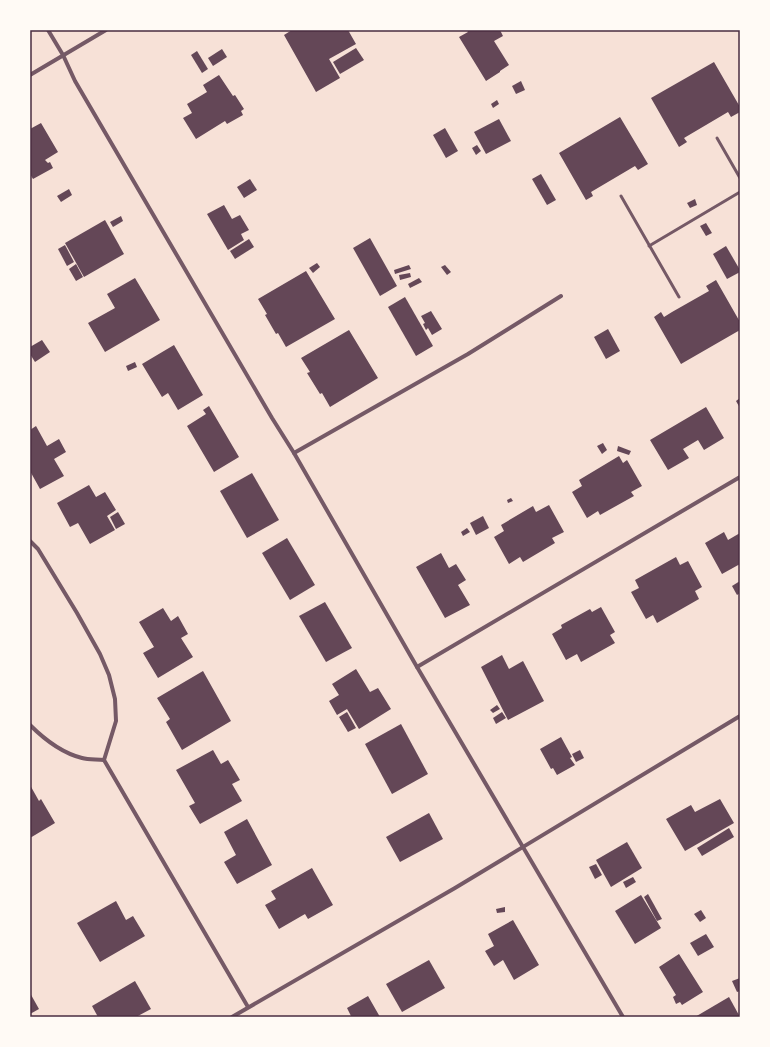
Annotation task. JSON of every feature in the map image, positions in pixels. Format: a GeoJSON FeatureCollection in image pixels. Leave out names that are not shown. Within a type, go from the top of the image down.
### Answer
{"type":"FeatureCollection","features":[{"type":"Feature","properties":{"kind":"street"},"geometry":{"type":"LineString","coordinates":[[48,30],[63,55],[75,81],[623,1017]]}},
{"type":"Feature","properties":{"kind":"street"},"geometry":{"type":"LineString","coordinates":[[30,75],[106,30]]}},
{"type":"Feature","properties":{"kind":"street"},"geometry":{"type":"LineString","coordinates":[[294,453],[468,354],[561,296]]}},
{"type":"Feature","properties":{"kind":"street"},"geometry":{"type":"LineString","coordinates":[[417,667],[740,477]]}},
{"type":"Feature","properties":{"kind":"street"},"geometry":{"type":"LineString","coordinates":[[30,541],[38,550],[77,613],[100,654],[109,676],[115,699],[116,721],[104,760],[248,1008]]}},
{"type":"Feature","properties":{"kind":"street"},"geometry":{"type":"LineString","coordinates":[[232,1017],[455,888],[522,846],[740,716]]}},
{"type":"Feature","properties":{"kind":"street"},"geometry":{"type":"LineString","coordinates":[[30,725],[40,735],[61,750],[82,758],[104,760]]}},
{"type":"Feature","properties":{"kind":"lane"},"geometry":{"type":"LineString","coordinates":[[716,138],[740,178]]}},
{"type":"Feature","properties":{"kind":"lane"},"geometry":{"type":"LineString","coordinates":[[649,246],[740,192]]}},
{"type":"Feature","properties":{"kind":"lane"},"geometry":{"type":"LineString","coordinates":[[621,196],[679,296]]}},
{"type":"Feature","properties":{"kind":"building"},"geometry":{"type":"Polygon","coordinates":[[[292,30],[348,30],[356,44],[329,59],[340,78],[316,92],[284,35],[292,30]]]}},
{"type":"Feature","properties":{"kind":"building"},"geometry":{"type":"Polygon","coordinates":[[[467,30],[500,30],[503,36],[494,41],[509,65],[486,81],[459,37],[468,32],[467,30]]]}},
{"type":"Feature","properties":{"kind":"building"},"geometry":{"type":"Polygon","coordinates":[[[356,48],[364,60],[340,74],[333,62],[356,48]]]}},
{"type":"Feature","properties":{"kind":"building"},"geometry":{"type":"Polygon","coordinates":[[[222,49],[227,57],[213,66],[208,58],[222,49]]]}},
{"type":"Feature","properties":{"kind":"building"},"geometry":{"type":"Polygon","coordinates":[[[197,51],[208,69],[202,73],[191,55],[197,51]]]}},
{"type":"Feature","properties":{"kind":"building"},"geometry":{"type":"Polygon","coordinates":[[[714,62],[740,107],[740,112],[731,117],[728,112],[684,138],[687,142],[679,147],[651,98],[714,62]]]}},
{"type":"Feature","properties":{"kind":"building"},"geometry":{"type":"Polygon","coordinates":[[[219,75],[244,109],[241,111],[243,115],[227,124],[225,121],[196,139],[183,118],[192,113],[187,104],[207,92],[203,85],[219,75]]]}},
{"type":"Feature","properties":{"kind":"building"},"geometry":{"type":"Polygon","coordinates":[[[521,81],[525,90],[516,94],[512,86],[521,81]]]}},
{"type":"Feature","properties":{"kind":"building"},"geometry":{"type":"Polygon","coordinates":[[[497,100],[499,104],[493,108],[491,104],[497,100]]]}},
{"type":"Feature","properties":{"kind":"building"},"geometry":{"type":"Polygon","coordinates":[[[620,117],[648,164],[638,170],[635,166],[591,192],[593,196],[586,200],[559,153],[620,117]]]}},
{"type":"Feature","properties":{"kind":"building"},"geometry":{"type":"Polygon","coordinates":[[[499,119],[511,141],[486,154],[474,132],[499,119]]]}},
{"type":"Feature","properties":{"kind":"building"},"geometry":{"type":"Polygon","coordinates":[[[41,123],[58,152],[45,160],[48,163],[50,162],[53,168],[33,179],[30,174],[30,129],[41,123]]]}},
{"type":"Feature","properties":{"kind":"building"},"geometry":{"type":"Polygon","coordinates":[[[445,128],[458,151],[446,158],[433,135],[445,128]]]}},
{"type":"Feature","properties":{"kind":"building"},"geometry":{"type":"Polygon","coordinates":[[[477,145],[481,151],[476,155],[472,148],[477,145]]]}},
{"type":"Feature","properties":{"kind":"building"},"geometry":{"type":"Polygon","coordinates":[[[541,174],[556,200],[547,205],[532,179],[541,174]]]}},
{"type":"Feature","properties":{"kind":"building"},"geometry":{"type":"Polygon","coordinates":[[[250,179],[257,190],[244,198],[237,187],[250,179]]]}},
{"type":"Feature","properties":{"kind":"building"},"geometry":{"type":"Polygon","coordinates":[[[69,189],[72,195],[61,202],[57,196],[69,189]]]}},
{"type":"Feature","properties":{"kind":"building"},"geometry":{"type":"Polygon","coordinates":[[[695,199],[697,205],[690,208],[687,203],[695,199]]]}},
{"type":"Feature","properties":{"kind":"building"},"geometry":{"type":"Polygon","coordinates":[[[224,205],[232,219],[240,215],[249,230],[241,234],[244,240],[228,250],[207,214],[224,205]]]}},
{"type":"Feature","properties":{"kind":"building"},"geometry":{"type":"Polygon","coordinates":[[[121,216],[123,221],[113,227],[110,222],[121,216]]]}},
{"type":"Feature","properties":{"kind":"building"},"geometry":{"type":"Polygon","coordinates":[[[105,220],[124,254],[84,277],[65,243],[105,220]]]}},
{"type":"Feature","properties":{"kind":"building"},"geometry":{"type":"Polygon","coordinates":[[[706,223],[712,233],[706,236],[700,226],[706,223]]]}},
{"type":"Feature","properties":{"kind":"building"},"geometry":{"type":"Polygon","coordinates":[[[370,238],[397,286],[380,296],[353,248],[370,238]]]}},
{"type":"Feature","properties":{"kind":"building"},"geometry":{"type":"Polygon","coordinates":[[[249,239],[254,247],[235,259],[230,251],[249,239]]]}},
{"type":"Feature","properties":{"kind":"building"},"geometry":{"type":"Polygon","coordinates":[[[65,245],[74,262],[67,266],[58,249],[65,245]]]}},
{"type":"Feature","properties":{"kind":"building"},"geometry":{"type":"Polygon","coordinates":[[[726,246],[740,270],[740,272],[727,279],[713,254],[726,246]]]}},
{"type":"Feature","properties":{"kind":"building"},"geometry":{"type":"Polygon","coordinates":[[[317,263],[320,267],[313,273],[309,268],[317,263]]]}},
{"type":"Feature","properties":{"kind":"building"},"geometry":{"type":"Polygon","coordinates":[[[76,264],[83,277],[76,281],[69,269],[76,264]]]}},
{"type":"Feature","properties":{"kind":"building"},"geometry":{"type":"Polygon","coordinates":[[[409,265],[411,269],[395,274],[394,270],[409,265]]]}},
{"type":"Feature","properties":{"kind":"building"},"geometry":{"type":"Polygon","coordinates":[[[445,265],[451,272],[447,275],[441,267],[445,265]]]}},
{"type":"Feature","properties":{"kind":"building"},"geometry":{"type":"Polygon","coordinates":[[[306,271],[335,319],[286,347],[278,333],[276,334],[258,299],[306,271]]]}},
{"type":"Feature","properties":{"kind":"building"},"geometry":{"type":"Polygon","coordinates":[[[410,273],[411,277],[400,280],[399,275],[410,273]]]}},
{"type":"Feature","properties":{"kind":"building"},"geometry":{"type":"Polygon","coordinates":[[[135,278],[160,320],[105,352],[88,323],[115,308],[107,294],[135,278]]]}},
{"type":"Feature","properties":{"kind":"building"},"geometry":{"type":"Polygon","coordinates":[[[419,278],[422,282],[410,288],[408,284],[419,278]]]}},
{"type":"Feature","properties":{"kind":"building"},"geometry":{"type":"Polygon","coordinates":[[[716,280],[740,322],[740,330],[681,364],[654,317],[661,312],[664,317],[709,291],[706,286],[716,280]]]}},
{"type":"Feature","properties":{"kind":"building"},"geometry":{"type":"Polygon","coordinates":[[[405,297],[433,346],[416,356],[388,307],[405,297]]]}},
{"type":"Feature","properties":{"kind":"building"},"geometry":{"type":"Polygon","coordinates":[[[431,311],[442,329],[432,335],[428,328],[426,330],[423,324],[425,323],[421,316],[431,311]]]}},
{"type":"Feature","properties":{"kind":"building"},"geometry":{"type":"Polygon","coordinates":[[[608,329],[620,351],[606,359],[594,337],[608,329]]]}},
{"type":"Feature","properties":{"kind":"building"},"geometry":{"type":"Polygon","coordinates":[[[349,330],[378,378],[330,407],[322,393],[320,394],[307,373],[310,372],[301,358],[349,330]]]}},
{"type":"Feature","properties":{"kind":"building"},"geometry":{"type":"Polygon","coordinates":[[[42,340],[50,352],[35,362],[30,354],[30,347],[42,340]]]}},
{"type":"Feature","properties":{"kind":"building"},"geometry":{"type":"Polygon","coordinates":[[[174,345],[203,395],[178,410],[168,393],[162,397],[142,364],[174,345]]]}},
{"type":"Feature","properties":{"kind":"building"},"geometry":{"type":"Polygon","coordinates":[[[135,362],[137,367],[128,371],[126,366],[135,362]]]}},
{"type":"Feature","properties":{"kind":"building"},"geometry":{"type":"Polygon","coordinates":[[[740,398],[740,408],[736,401],[740,398]]]}},
{"type":"Feature","properties":{"kind":"building"},"geometry":{"type":"Polygon","coordinates":[[[209,406],[239,457],[214,472],[187,426],[206,414],[203,410],[209,406]]]}},
{"type":"Feature","properties":{"kind":"building"},"geometry":{"type":"Polygon","coordinates":[[[706,407],[724,438],[704,450],[698,440],[683,449],[689,458],[668,470],[650,440],[706,407]]]}},
{"type":"Feature","properties":{"kind":"building"},"geometry":{"type":"Polygon","coordinates":[[[36,426],[47,446],[59,439],[66,452],[54,459],[64,476],[40,489],[30,471],[30,430],[36,426]]]}},
{"type":"Feature","properties":{"kind":"building"},"geometry":{"type":"Polygon","coordinates":[[[603,443],[607,450],[602,454],[597,446],[603,443]]]}},
{"type":"Feature","properties":{"kind":"building"},"geometry":{"type":"Polygon","coordinates":[[[618,446],[631,451],[629,455],[617,451],[618,446]]]}},
{"type":"Feature","properties":{"kind":"building"},"geometry":{"type":"Polygon","coordinates":[[[619,456],[623,463],[627,460],[642,486],[631,492],[634,496],[600,515],[598,511],[587,518],[572,492],[582,486],[579,480],[619,456]]]}},
{"type":"Feature","properties":{"kind":"building"},"geometry":{"type":"Polygon","coordinates":[[[252,473],[279,520],[247,538],[220,491],[252,473]]]}},
{"type":"Feature","properties":{"kind":"building"},"geometry":{"type":"Polygon","coordinates":[[[89,485],[96,497],[105,492],[116,510],[107,516],[115,530],[90,544],[78,523],[70,527],[57,503],[89,485]]]}},
{"type":"Feature","properties":{"kind":"building"},"geometry":{"type":"Polygon","coordinates":[[[511,498],[513,501],[508,503],[507,500],[511,498]]]}},
{"type":"Feature","properties":{"kind":"building"},"geometry":{"type":"Polygon","coordinates":[[[549,505],[564,532],[552,538],[555,543],[523,562],[520,557],[509,564],[494,537],[504,531],[501,525],[533,506],[536,512],[549,505]]]}},
{"type":"Feature","properties":{"kind":"building"},"geometry":{"type":"Polygon","coordinates":[[[118,512],[125,524],[116,529],[110,517],[118,512]]]}},
{"type":"Feature","properties":{"kind":"building"},"geometry":{"type":"Polygon","coordinates":[[[483,516],[489,528],[476,535],[470,523],[483,516]]]}},
{"type":"Feature","properties":{"kind":"building"},"geometry":{"type":"Polygon","coordinates":[[[467,528],[470,532],[463,536],[461,532],[467,528]]]}},
{"type":"Feature","properties":{"kind":"building"},"geometry":{"type":"Polygon","coordinates":[[[724,532],[728,540],[740,533],[740,564],[722,574],[705,543],[724,532]]]}},
{"type":"Feature","properties":{"kind":"building"},"geometry":{"type":"Polygon","coordinates":[[[287,538],[315,585],[290,600],[262,553],[287,538]]]}},
{"type":"Feature","properties":{"kind":"building"},"geometry":{"type":"Polygon","coordinates":[[[441,553],[449,568],[456,564],[466,580],[458,585],[470,605],[445,618],[416,567],[441,553]]]}},
{"type":"Feature","properties":{"kind":"building"},"geometry":{"type":"Polygon","coordinates":[[[676,557],[680,565],[688,561],[702,587],[695,591],[699,599],[657,623],[653,615],[646,619],[631,592],[639,588],[635,580],[676,557]]]}},
{"type":"Feature","properties":{"kind":"building"},"geometry":{"type":"Polygon","coordinates":[[[740,581],[740,593],[737,595],[732,586],[740,581]]]}},
{"type":"Feature","properties":{"kind":"building"},"geometry":{"type":"Polygon","coordinates":[[[325,602],[352,648],[326,662],[299,616],[325,602]]]}},
{"type":"Feature","properties":{"kind":"building"},"geometry":{"type":"Polygon","coordinates":[[[601,607],[615,632],[610,635],[615,643],[581,662],[577,654],[566,660],[552,634],[562,628],[561,625],[590,609],[592,612],[601,607]]]}},
{"type":"Feature","properties":{"kind":"building"},"geometry":{"type":"Polygon","coordinates":[[[163,608],[171,621],[178,616],[188,634],[181,638],[193,657],[158,678],[143,653],[154,647],[139,622],[163,608]]]}},
{"type":"Feature","properties":{"kind":"building"},"geometry":{"type":"Polygon","coordinates":[[[502,655],[509,669],[523,661],[544,701],[508,720],[481,667],[502,655]]]}},
{"type":"Feature","properties":{"kind":"building"},"geometry":{"type":"Polygon","coordinates":[[[356,669],[370,692],[378,688],[391,709],[359,729],[347,709],[337,715],[329,701],[339,695],[332,684],[356,669]]]}},
{"type":"Feature","properties":{"kind":"building"},"geometry":{"type":"Polygon","coordinates":[[[203,671],[231,721],[182,750],[166,722],[170,719],[157,698],[203,671]]]}},
{"type":"Feature","properties":{"kind":"building"},"geometry":{"type":"Polygon","coordinates":[[[497,705],[500,709],[493,713],[490,710],[497,705]]]}},
{"type":"Feature","properties":{"kind":"building"},"geometry":{"type":"Polygon","coordinates":[[[347,712],[356,728],[348,732],[339,717],[347,712]]]}},
{"type":"Feature","properties":{"kind":"building"},"geometry":{"type":"Polygon","coordinates":[[[502,712],[506,718],[496,724],[493,718],[502,712]]]}},
{"type":"Feature","properties":{"kind":"building"},"geometry":{"type":"Polygon","coordinates":[[[401,724],[428,774],[392,794],[365,744],[401,724]]]}},
{"type":"Feature","properties":{"kind":"building"},"geometry":{"type":"Polygon","coordinates":[[[561,737],[572,757],[570,758],[575,765],[557,775],[553,768],[551,769],[540,749],[561,737]]]}},
{"type":"Feature","properties":{"kind":"building"},"geometry":{"type":"Polygon","coordinates":[[[213,750],[221,764],[228,760],[240,780],[232,784],[242,801],[200,824],[189,806],[195,803],[176,770],[213,750]]]}},
{"type":"Feature","properties":{"kind":"building"},"geometry":{"type":"Polygon","coordinates":[[[580,750],[584,758],[576,762],[572,754],[580,750]]]}},
{"type":"Feature","properties":{"kind":"building"},"geometry":{"type":"Polygon","coordinates":[[[30,785],[39,801],[41,799],[55,823],[30,838],[30,785]]]}},
{"type":"Feature","properties":{"kind":"building"},"geometry":{"type":"Polygon","coordinates":[[[720,799],[734,823],[685,851],[666,819],[691,805],[695,812],[720,799]]]}},
{"type":"Feature","properties":{"kind":"building"},"geometry":{"type":"Polygon","coordinates":[[[429,813],[443,839],[400,862],[386,837],[429,813]]]}},
{"type":"Feature","properties":{"kind":"building"},"geometry":{"type":"Polygon","coordinates":[[[247,819],[272,865],[237,884],[224,862],[236,855],[224,832],[247,819]]]}},
{"type":"Feature","properties":{"kind":"building"},"geometry":{"type":"Polygon","coordinates":[[[729,828],[734,837],[702,856],[697,848],[729,828]]]}},
{"type":"Feature","properties":{"kind":"building"},"geometry":{"type":"Polygon","coordinates":[[[627,842],[642,868],[611,887],[596,860],[627,842]]]}},
{"type":"Feature","properties":{"kind":"building"},"geometry":{"type":"Polygon","coordinates":[[[596,864],[602,875],[595,879],[589,867],[596,864]]]}},
{"type":"Feature","properties":{"kind":"building"},"geometry":{"type":"Polygon","coordinates":[[[312,868],[333,905],[308,919],[305,914],[279,929],[265,905],[276,899],[271,891],[312,868]]]}},
{"type":"Feature","properties":{"kind":"building"},"geometry":{"type":"Polygon","coordinates":[[[633,877],[636,882],[626,888],[623,882],[633,877]]]}},
{"type":"Feature","properties":{"kind":"building"},"geometry":{"type":"Polygon","coordinates":[[[648,894],[662,919],[657,921],[644,897],[648,894]]]}},
{"type":"Feature","properties":{"kind":"building"},"geometry":{"type":"Polygon","coordinates":[[[641,895],[661,928],[635,944],[615,911],[641,895]]]}},
{"type":"Feature","properties":{"kind":"building"},"geometry":{"type":"Polygon","coordinates":[[[116,901],[126,920],[133,916],[145,936],[100,962],[77,923],[116,901]]]}},
{"type":"Feature","properties":{"kind":"building"},"geometry":{"type":"Polygon","coordinates":[[[505,907],[505,912],[497,913],[496,909],[505,907]]]}},
{"type":"Feature","properties":{"kind":"building"},"geometry":{"type":"Polygon","coordinates":[[[701,910],[706,918],[700,922],[694,914],[701,910]]]}},
{"type":"Feature","properties":{"kind":"building"},"geometry":{"type":"Polygon","coordinates":[[[513,920],[539,965],[514,980],[503,960],[494,966],[485,951],[494,946],[488,934],[513,920]]]}},
{"type":"Feature","properties":{"kind":"building"},"geometry":{"type":"Polygon","coordinates":[[[706,934],[714,947],[698,956],[690,943],[706,934]]]}},
{"type":"Feature","properties":{"kind":"building"},"geometry":{"type":"Polygon","coordinates":[[[679,954],[703,992],[682,1005],[680,1002],[676,1004],[673,997],[676,995],[659,967],[679,954]]]}},
{"type":"Feature","properties":{"kind":"building"},"geometry":{"type":"Polygon","coordinates":[[[429,960],[445,988],[402,1012],[386,984],[429,960]]]}},
{"type":"Feature","properties":{"kind":"building"},"geometry":{"type":"Polygon","coordinates":[[[740,978],[740,991],[737,992],[732,981],[740,978]]]}},
{"type":"Feature","properties":{"kind":"building"},"geometry":{"type":"Polygon","coordinates":[[[135,981],[151,1009],[136,1017],[98,1017],[92,1006],[135,981]]]}},
{"type":"Feature","properties":{"kind":"building"},"geometry":{"type":"Polygon","coordinates":[[[30,993],[39,1009],[30,1014],[30,993]]]}},
{"type":"Feature","properties":{"kind":"building"},"geometry":{"type":"Polygon","coordinates":[[[368,996],[380,1017],[349,1017],[351,1016],[347,1008],[368,996]]]}},
{"type":"Feature","properties":{"kind":"building"},"geometry":{"type":"Polygon","coordinates":[[[729,997],[740,1017],[695,1017],[729,997]]]}}]}
